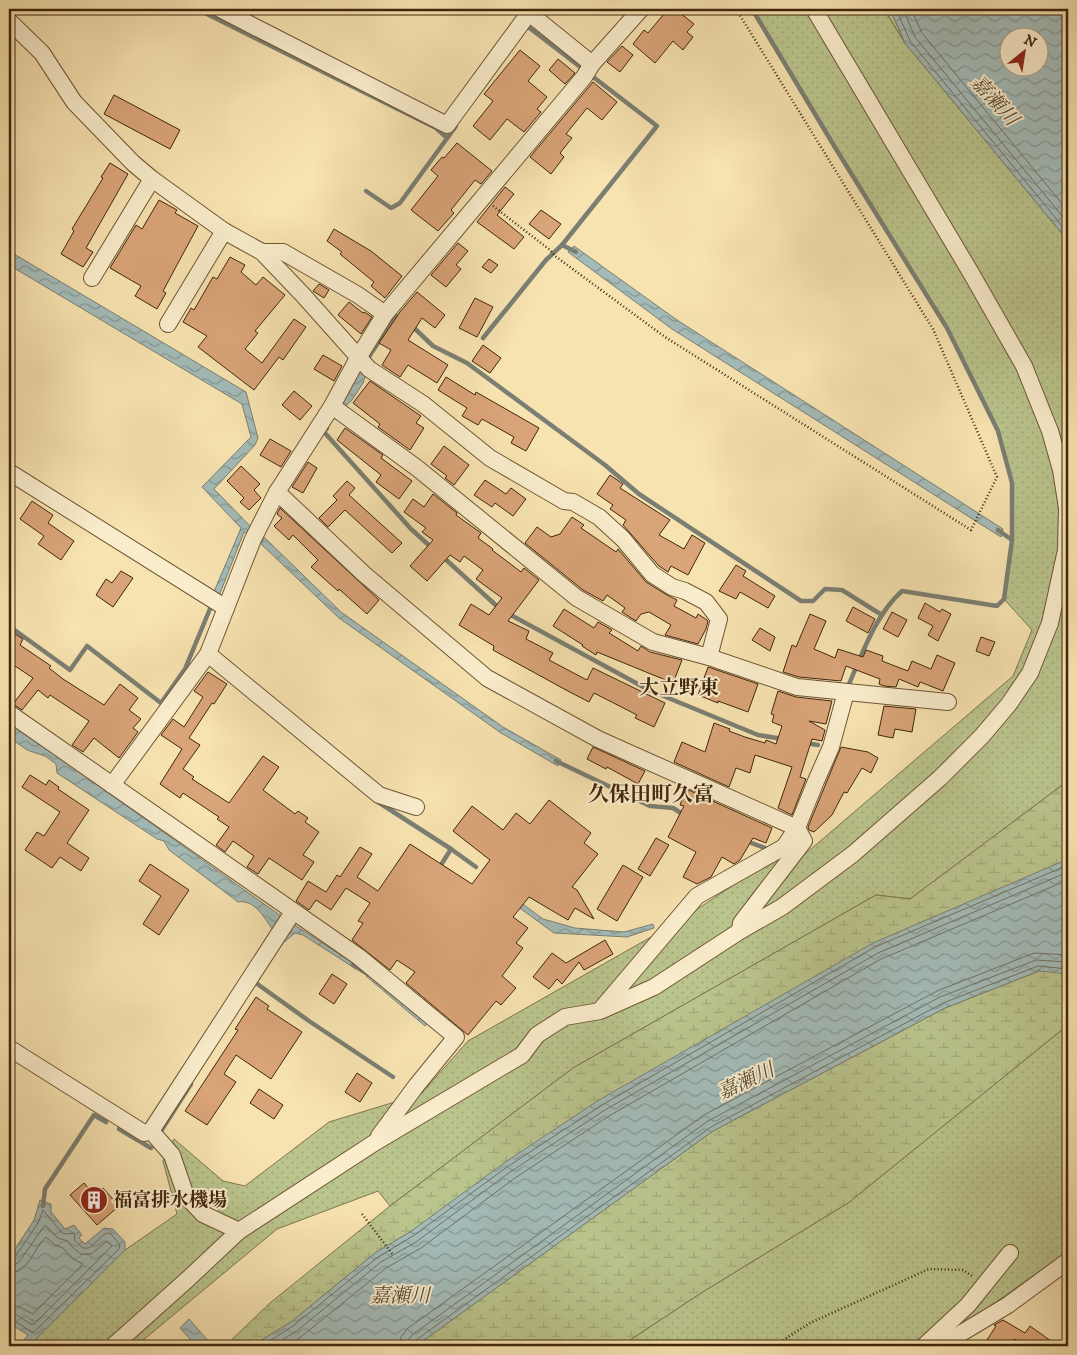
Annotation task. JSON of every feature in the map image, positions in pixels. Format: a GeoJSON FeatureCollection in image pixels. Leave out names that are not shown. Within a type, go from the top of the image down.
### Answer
{"type":"FeatureCollection","features":[{"type":"Feature","properties":{"kind":"street"},"geometry":{"type":"LineString","coordinates":[[220,9],[447,124],[529,13],[588,70]]}},
{"type":"Feature","properties":{"kind":"street"},"geometry":{"type":"LineString","coordinates":[[112,785],[208,654],[218,604],[277,492],[338,410],[358,358],[385,314],[641,9]]}},
{"type":"Feature","properties":{"kind":"street"},"geometry":{"type":"LineString","coordinates":[[113,1346],[239,1231],[374,1142],[522,1056],[537,1035],[565,1017],[600,1011],[654,987],[740,931],[782,907],[853,854],[940,778],[982,736],[1009,704],[1030,673],[1050,623],[1066,550],[1067,508],[1061,470],[1050,431],[1024,366],[814,9]]}},
{"type":"Feature","properties":{"kind":"street"},"geometry":{"type":"LineString","coordinates":[[9,21],[42,53],[74,102],[133,163],[224,231],[262,252],[303,294],[369,369],[423,404],[490,458],[564,501],[573,502],[599,517],[623,539],[652,574],[672,587],[685,591],[706,602],[719,619],[709,657]]}},
{"type":"Feature","properties":{"kind":"street"},"geometry":{"type":"LineString","coordinates":[[92,278],[152,179]]}},
{"type":"Feature","properties":{"kind":"street"},"geometry":{"type":"LineString","coordinates":[[168,324],[224,231]]}},
{"type":"Feature","properties":{"kind":"street"},"geometry":{"type":"LineString","coordinates":[[262,252],[283,252],[358,295],[385,314]]}},
{"type":"Feature","properties":{"kind":"street"},"geometry":{"type":"LineString","coordinates":[[338,410],[417,468],[577,598],[653,642],[709,657],[797,686],[948,702]]}},
{"type":"Feature","properties":{"kind":"street"},"geometry":{"type":"LineString","coordinates":[[9,472],[218,604]]}},
{"type":"Feature","properties":{"kind":"street"},"geometry":{"type":"LineString","coordinates":[[277,492],[364,574],[487,678],[598,739],[797,828],[804,841],[741,923],[740,931]]}},
{"type":"Feature","properties":{"kind":"street"},"geometry":{"type":"LineString","coordinates":[[208,654],[379,795],[416,807]]}},
{"type":"Feature","properties":{"kind":"street"},"geometry":{"type":"LineString","coordinates":[[600,1011],[697,896],[784,847],[797,828],[831,747],[846,692]]}},
{"type":"Feature","properties":{"kind":"street"},"geometry":{"type":"LineString","coordinates":[[9,713],[112,785],[288,919],[359,957],[456,1037],[374,1142]]}},
{"type":"Feature","properties":{"kind":"street"},"geometry":{"type":"LineString","coordinates":[[9,1048],[144,1133],[151,1131],[288,919]]}},
{"type":"Feature","properties":{"kind":"street"},"geometry":{"type":"LineString","coordinates":[[151,1131],[172,1155],[186,1196],[203,1214],[239,1231]]}},
{"type":"Feature","properties":{"kind":"street"},"geometry":{"type":"LineString","coordinates":[[924,1346],[968,1305],[1010,1253]]}},
{"type":"Feature","properties":{"kind":"street"},"geometry":{"type":"LineString","coordinates":[[940,1346],[1008,1305],[1068,1260]]}},
{"type":"Feature","properties":{"kind":"path"},"geometry":{"type":"LineString","coordinates":[[482,197],[550,250],[555,256],[666,337],[971,530],[997,477],[933,329],[736,9]]}},
{"type":"Feature","properties":{"kind":"path"},"geometry":{"type":"LineString","coordinates":[[362,1214],[393,1255]]}},
{"type":"Feature","properties":{"kind":"path"},"geometry":{"type":"LineString","coordinates":[[774,1346],[810,1323],[929,1270],[963,1270],[972,1276]]}},
{"type":"Feature","properties":{"kind":"green space"},"geometry":{"type":"Polygon","coordinates":[[[752,9],[884,9],[905,43],[1068,241],[1068,779],[910,899],[876,895],[573,1068],[390,1206],[378,1191],[277,1229],[136,1346],[29,1346],[125,1250],[177,1214],[163,1161],[174,1139],[223,1181],[245,1186],[329,1122],[421,1094],[468,1041],[681,920],[780,854],[797,861],[1013,676],[1032,630],[1004,599],[1012,540],[1012,483],[998,431],[947,328],[752,9]]]}},
{"type":"Feature","properties":{"kind":"green space"},"geometry":{"type":"Polygon","coordinates":[[[884,9],[890,9],[905,43],[884,9]]]}},
{"type":"Feature","properties":{"kind":"green space"},"geometry":{"type":"Polygon","coordinates":[[[1068,779],[1068,883],[410,1232],[375,1253],[291,1322],[252,1346],[225,1346],[270,1303],[390,1206],[573,1068],[876,895],[910,899],[1068,779]]]}},
{"type":"Feature","properties":{"kind":"green space"},"geometry":{"type":"Polygon","coordinates":[[[1068,964],[1068,1025],[848,1203],[701,1293],[621,1346],[416,1346],[713,1131],[945,1008],[1039,971],[1068,964]]]}},
{"type":"Feature","properties":{"kind":"green space"},"geometry":{"type":"Polygon","coordinates":[[[1068,1025],[1068,1251],[934,1346],[621,1346],[701,1293],[848,1203],[1068,1025]]]}},
{"type":"Feature","properties":{"kind":"water","name":"嘉瀬川"},"geometry":{"type":"Polygon","coordinates":[[[890,9],[1068,9],[1068,241],[905,43],[890,9]]]}},
{"type":"Feature","properties":{"kind":"water"},"geometry":{"type":"Polygon","coordinates":[[[574,246],[677,320],[1003,529],[1001,537],[672,329],[568,252],[574,246]]]}},
{"type":"Feature","properties":{"kind":"water"},"geometry":{"type":"Polygon","coordinates":[[[9,251],[246,392],[258,438],[255,445],[214,489],[251,527],[248,534],[244,532],[219,596],[213,594],[241,528],[202,487],[251,437],[242,404],[9,265],[9,251]]]}},
{"type":"Feature","properties":{"kind":"water"},"geometry":{"type":"Polygon","coordinates":[[[373,350],[363,383],[352,400],[332,419],[366,356],[373,350]]]}},
{"type":"Feature","properties":{"kind":"water"},"geometry":{"type":"Polygon","coordinates":[[[264,537],[341,612],[503,727],[561,760],[558,766],[501,733],[339,618],[261,544],[264,537]]]}},
{"type":"Feature","properties":{"kind":"water"},"geometry":{"type":"Polygon","coordinates":[[[9,722],[281,916],[273,930],[254,906],[249,903],[238,902],[169,850],[164,841],[157,839],[57,773],[56,764],[45,756],[27,750],[9,737],[9,722]]]}},
{"type":"Feature","properties":{"kind":"water","name":"嘉瀬川"},"geometry":{"type":"Polygon","coordinates":[[[1068,859],[1068,974],[1039,971],[945,1008],[713,1131],[416,1346],[252,1346],[291,1322],[375,1253],[410,1232],[504,1163],[599,1100],[873,943],[1068,859]]]}},
{"type":"Feature","properties":{"kind":"water"},"geometry":{"type":"Polygon","coordinates":[[[520,902],[543,919],[575,928],[624,932],[653,924],[654,928],[627,937],[554,933],[517,906],[520,902]]]}},
{"type":"Feature","properties":{"kind":"water"},"geometry":{"type":"Polygon","coordinates":[[[293,924],[358,966],[356,969],[303,935],[295,933],[283,943],[267,964],[293,924]]]}},
{"type":"Feature","properties":{"kind":"water"},"geometry":{"type":"Polygon","coordinates":[[[369,973],[431,1020],[425,1026],[366,976],[369,973]]]}},
{"type":"Feature","properties":{"kind":"water"},"geometry":{"type":"Polygon","coordinates":[[[40,1200],[51,1204],[51,1212],[65,1229],[74,1225],[82,1235],[79,1238],[85,1244],[104,1228],[113,1229],[125,1242],[125,1250],[29,1346],[19,1346],[28,1335],[9,1323],[9,1258],[34,1220],[40,1200]]]}},
{"type":"Feature","properties":{"kind":"water"},"geometry":{"type":"Polygon","coordinates":[[[189,1319],[213,1346],[196,1346],[180,1328],[189,1319]]]}},
{"type":"Feature","properties":{"kind":"building"},"geometry":{"type":"Polygon","coordinates":[[[668,9],[675,9],[694,24],[687,32],[693,37],[683,50],[673,41],[655,63],[633,44],[644,30],[648,33],[668,9]]]}},
{"type":"Feature","properties":{"kind":"building"},"geometry":{"type":"Polygon","coordinates":[[[622,46],[633,55],[620,72],[607,62],[622,46]]]}},
{"type":"Feature","properties":{"kind":"building"},"geometry":{"type":"Polygon","coordinates":[[[520,50],[540,66],[528,81],[547,97],[537,109],[541,112],[524,132],[507,119],[490,140],[473,126],[493,101],[484,94],[520,50]]]}},
{"type":"Feature","properties":{"kind":"building"},"geometry":{"type":"Polygon","coordinates":[[[558,59],[575,73],[565,84],[549,70],[558,59]]]}},
{"type":"Feature","properties":{"kind":"building"},"geometry":{"type":"Polygon","coordinates":[[[593,82],[617,102],[602,120],[587,108],[566,134],[572,138],[560,153],[564,157],[551,174],[530,157],[593,82]]]}},
{"type":"Feature","properties":{"kind":"building"},"geometry":{"type":"Polygon","coordinates":[[[114,95],[180,130],[170,149],[104,114],[114,95]]]}},
{"type":"Feature","properties":{"kind":"building"},"geometry":{"type":"Polygon","coordinates":[[[457,143],[492,171],[481,184],[475,180],[451,210],[454,213],[438,231],[411,210],[438,176],[431,170],[457,143]]]}},
{"type":"Feature","properties":{"kind":"building"},"geometry":{"type":"Polygon","coordinates":[[[110,163],[128,174],[86,248],[93,252],[83,267],[61,254],[74,231],[72,229],[110,163]]]}},
{"type":"Feature","properties":{"kind":"building"},"geometry":{"type":"Polygon","coordinates":[[[505,187],[514,194],[497,215],[524,237],[514,249],[477,222],[505,187]]]}},
{"type":"Feature","properties":{"kind":"building"},"geometry":{"type":"Polygon","coordinates":[[[159,200],[177,210],[175,213],[198,226],[163,291],[166,293],[157,309],[135,296],[141,286],[110,268],[136,225],[142,229],[159,200]]]}},
{"type":"Feature","properties":{"kind":"building"},"geometry":{"type":"Polygon","coordinates":[[[541,210],[561,224],[549,239],[529,224],[541,210]]]}},
{"type":"Feature","properties":{"kind":"building"},"geometry":{"type":"Polygon","coordinates":[[[334,229],[371,251],[402,276],[385,298],[371,286],[374,282],[340,254],[342,252],[327,241],[334,229]]]}},
{"type":"Feature","properties":{"kind":"building"},"geometry":{"type":"Polygon","coordinates":[[[458,243],[468,251],[456,265],[461,269],[446,287],[431,275],[458,243]]]}},
{"type":"Feature","properties":{"kind":"building"},"geometry":{"type":"Polygon","coordinates":[[[230,257],[245,265],[241,272],[256,285],[263,277],[285,295],[255,331],[258,333],[245,349],[262,363],[294,319],[306,327],[283,360],[279,357],[254,390],[198,347],[207,336],[183,322],[191,308],[194,310],[213,277],[217,279],[230,257]]]}},
{"type":"Feature","properties":{"kind":"building"},"geometry":{"type":"Polygon","coordinates":[[[489,259],[498,265],[491,273],[482,267],[489,259]]]}},
{"type":"Feature","properties":{"kind":"building"},"geometry":{"type":"Polygon","coordinates":[[[319,284],[329,290],[324,298],[313,291],[319,284]]]}},
{"type":"Feature","properties":{"kind":"building"},"geometry":{"type":"Polygon","coordinates":[[[417,292],[445,315],[435,328],[422,318],[408,340],[448,365],[437,383],[408,365],[400,377],[382,365],[391,350],[379,343],[400,312],[417,292]]]}},
{"type":"Feature","properties":{"kind":"building"},"geometry":{"type":"Polygon","coordinates":[[[475,298],[493,307],[477,337],[459,328],[475,298]]]}},
{"type":"Feature","properties":{"kind":"building"},"geometry":{"type":"Polygon","coordinates":[[[349,302],[363,313],[372,317],[361,334],[338,315],[349,302]]]}},
{"type":"Feature","properties":{"kind":"building"},"geometry":{"type":"Polygon","coordinates":[[[483,345],[501,358],[490,373],[472,361],[483,345]]]}},
{"type":"Feature","properties":{"kind":"building"},"geometry":{"type":"Polygon","coordinates":[[[323,355],[342,366],[334,381],[314,369],[323,355]]]}},
{"type":"Feature","properties":{"kind":"building"},"geometry":{"type":"Polygon","coordinates":[[[446,377],[475,395],[476,392],[539,428],[526,451],[511,443],[514,437],[482,419],[478,425],[462,416],[467,408],[438,390],[446,377]]]}},
{"type":"Feature","properties":{"kind":"building"},"geometry":{"type":"Polygon","coordinates":[[[370,381],[421,416],[416,423],[424,428],[410,450],[378,427],[380,424],[353,403],[370,381]]]}},
{"type":"Feature","properties":{"kind":"building"},"geometry":{"type":"Polygon","coordinates":[[[294,391],[312,406],[300,420],[282,405],[294,391]]]}},
{"type":"Feature","properties":{"kind":"building"},"geometry":{"type":"Polygon","coordinates":[[[345,428],[383,455],[381,458],[412,481],[399,499],[376,482],[381,475],[337,440],[345,428]]]}},
{"type":"Feature","properties":{"kind":"building"},"geometry":{"type":"Polygon","coordinates":[[[270,439],[291,451],[281,467],[260,455],[270,439]]]}},
{"type":"Feature","properties":{"kind":"building"},"geometry":{"type":"Polygon","coordinates":[[[444,446],[469,465],[454,485],[445,478],[447,476],[431,464],[444,446]]]}},
{"type":"Feature","properties":{"kind":"building"},"geometry":{"type":"Polygon","coordinates":[[[308,462],[317,468],[303,493],[292,487],[308,462]]]}},
{"type":"Feature","properties":{"kind":"building"},"geometry":{"type":"Polygon","coordinates":[[[241,466],[260,484],[254,490],[261,498],[249,510],[240,502],[244,498],[227,481],[241,466]]]}},
{"type":"Feature","properties":{"kind":"building"},"geometry":{"type":"Polygon","coordinates":[[[610,475],[623,484],[620,488],[670,520],[659,535],[684,549],[692,535],[705,543],[688,575],[671,566],[668,572],[659,566],[623,525],[626,520],[610,509],[613,505],[597,494],[610,475]]]}},
{"type":"Feature","properties":{"kind":"building"},"geometry":{"type":"Polygon","coordinates":[[[485,480],[506,494],[511,488],[526,499],[513,516],[495,503],[492,507],[474,495],[485,480]]]}},
{"type":"Feature","properties":{"kind":"building"},"geometry":{"type":"Polygon","coordinates":[[[347,481],[355,488],[349,495],[402,543],[392,553],[345,510],[328,527],[319,518],[337,500],[333,496],[347,481]]]}},
{"type":"Feature","properties":{"kind":"building"},"geometry":{"type":"Polygon","coordinates":[[[433,494],[457,513],[456,515],[481,533],[478,538],[492,550],[521,572],[524,568],[539,580],[508,621],[529,631],[526,639],[553,653],[549,660],[587,680],[593,668],[665,703],[654,727],[635,718],[637,715],[594,693],[589,702],[566,690],[493,650],[494,646],[459,625],[471,604],[489,615],[502,598],[476,579],[483,570],[464,556],[460,562],[450,555],[427,581],[410,566],[433,540],[422,532],[426,528],[404,512],[413,499],[424,507],[433,494]]]}},
{"type":"Feature","properties":{"kind":"building"},"geometry":{"type":"Polygon","coordinates":[[[32,501],[53,515],[48,523],[74,541],[61,560],[38,544],[44,536],[20,519],[32,501]]]}},
{"type":"Feature","properties":{"kind":"building"},"geometry":{"type":"Polygon","coordinates":[[[280,508],[379,600],[367,614],[311,567],[318,560],[293,535],[289,540],[274,526],[282,518],[277,514],[280,508]]]}},
{"type":"Feature","properties":{"kind":"building"},"geometry":{"type":"Polygon","coordinates":[[[572,517],[584,525],[581,528],[616,552],[618,549],[646,582],[677,600],[674,606],[696,618],[698,614],[708,621],[698,644],[665,635],[671,625],[649,612],[641,614],[636,621],[622,612],[625,608],[607,595],[603,601],[583,590],[525,543],[537,527],[551,537],[560,534],[572,517]]]}},
{"type":"Feature","properties":{"kind":"building"},"geometry":{"type":"Polygon","coordinates":[[[736,565],[746,571],[743,576],[775,596],[768,608],[740,592],[736,599],[719,591],[736,565]]]}},
{"type":"Feature","properties":{"kind":"building"},"geometry":{"type":"Polygon","coordinates":[[[121,571],[133,578],[113,607],[96,595],[106,579],[112,583],[121,571]]]}},
{"type":"Feature","properties":{"kind":"building"},"geometry":{"type":"Polygon","coordinates":[[[925,603],[940,612],[942,609],[951,614],[938,641],[928,635],[933,626],[918,618],[925,603]]]}},
{"type":"Feature","properties":{"kind":"building"},"geometry":{"type":"Polygon","coordinates":[[[853,607],[875,619],[868,633],[846,621],[853,607]]]}},
{"type":"Feature","properties":{"kind":"building"},"geometry":{"type":"Polygon","coordinates":[[[564,609],[594,628],[598,622],[612,630],[609,633],[638,651],[641,646],[650,652],[682,660],[673,683],[597,652],[596,655],[582,646],[553,626],[564,609]]]}},
{"type":"Feature","properties":{"kind":"building"},"geometry":{"type":"Polygon","coordinates":[[[892,612],[907,620],[898,637],[883,629],[892,612]]]}},
{"type":"Feature","properties":{"kind":"building"},"geometry":{"type":"Polygon","coordinates":[[[810,614],[826,621],[814,649],[835,658],[838,649],[863,657],[866,650],[883,656],[882,661],[908,671],[912,661],[931,669],[937,655],[955,663],[943,691],[920,682],[918,687],[899,679],[896,687],[884,686],[879,684],[880,679],[846,666],[841,681],[799,677],[783,672],[792,645],[796,647],[810,614]]]}},
{"type":"Feature","properties":{"kind":"building"},"geometry":{"type":"Polygon","coordinates":[[[760,628],[775,637],[770,651],[752,640],[760,628]]]}},
{"type":"Feature","properties":{"kind":"building"},"geometry":{"type":"Polygon","coordinates":[[[9,630],[23,639],[20,645],[51,666],[49,668],[104,705],[120,684],[138,698],[129,710],[141,719],[133,728],[138,732],[119,758],[94,738],[83,752],[72,745],[89,721],[50,695],[48,698],[38,690],[22,710],[13,704],[33,678],[9,662],[9,630]]]}},
{"type":"Feature","properties":{"kind":"building"},"geometry":{"type":"Polygon","coordinates":[[[981,637],[995,642],[989,656],[976,651],[981,637]]]}},
{"type":"Feature","properties":{"kind":"building"},"geometry":{"type":"Polygon","coordinates":[[[708,667],[758,684],[748,712],[698,695],[708,667]]]}},
{"type":"Feature","properties":{"kind":"building"},"geometry":{"type":"Polygon","coordinates":[[[208,672],[227,684],[189,738],[200,745],[183,769],[194,777],[192,779],[229,803],[263,756],[279,767],[263,790],[295,814],[298,811],[308,818],[305,822],[319,832],[303,855],[314,862],[302,880],[269,858],[258,874],[247,867],[254,856],[233,841],[225,852],[216,845],[229,827],[217,819],[219,817],[183,793],[180,798],[160,784],[182,749],[161,735],[173,719],[184,727],[203,697],[194,691],[208,672]]]}},
{"type":"Feature","properties":{"kind":"building"},"geometry":{"type":"Polygon","coordinates":[[[778,691],[796,697],[832,701],[826,724],[809,721],[825,730],[822,741],[812,739],[800,777],[806,779],[792,815],[778,808],[792,767],[755,755],[750,773],[736,768],[729,787],[674,762],[682,742],[705,752],[714,723],[745,737],[765,743],[766,740],[776,744],[782,726],[772,722],[774,715],[771,714],[778,691]]]}},
{"type":"Feature","properties":{"kind":"building"},"geometry":{"type":"Polygon","coordinates":[[[884,706],[916,709],[912,732],[895,729],[893,738],[878,735],[884,706]]]}},
{"type":"Feature","properties":{"kind":"building"},"geometry":{"type":"Polygon","coordinates":[[[593,747],[645,771],[638,784],[607,767],[606,769],[587,759],[593,747]]]}},
{"type":"Feature","properties":{"kind":"building"},"geometry":{"type":"Polygon","coordinates":[[[841,747],[868,752],[878,758],[871,773],[862,768],[847,793],[844,792],[832,815],[814,832],[809,830],[808,827],[841,747]]]}},
{"type":"Feature","properties":{"kind":"building"},"geometry":{"type":"Polygon","coordinates":[[[30,775],[46,785],[49,780],[59,787],[58,789],[89,810],[67,843],[89,858],[81,871],[60,857],[52,868],[25,850],[37,832],[44,836],[60,812],[22,787],[30,775]]]}},
{"type":"Feature","properties":{"kind":"building"},"geometry":{"type":"Polygon","coordinates":[[[686,789],[772,828],[766,843],[753,838],[740,860],[734,864],[722,857],[711,877],[697,884],[683,877],[696,852],[668,837],[684,806],[680,805],[686,789]]]}},
{"type":"Feature","properties":{"kind":"building"},"geometry":{"type":"Polygon","coordinates":[[[549,800],[591,833],[584,843],[598,854],[572,887],[577,890],[594,919],[575,908],[568,920],[529,897],[513,917],[528,928],[516,943],[523,948],[502,976],[516,988],[501,1005],[496,1001],[468,1035],[406,983],[415,972],[397,960],[390,970],[352,940],[363,923],[358,921],[370,903],[346,888],[331,910],[316,900],[309,910],[296,901],[308,881],[326,892],[337,875],[340,877],[360,847],[372,854],[357,877],[378,891],[410,844],[472,884],[490,860],[453,831],[472,806],[503,830],[516,813],[530,824],[549,800]]]}},
{"type":"Feature","properties":{"kind":"building"},"geometry":{"type":"Polygon","coordinates":[[[656,838],[669,845],[650,876],[638,869],[656,838]]]}},
{"type":"Feature","properties":{"kind":"building"},"geometry":{"type":"Polygon","coordinates":[[[150,864],[189,890],[159,935],[143,924],[161,896],[139,881],[150,864]]]}},
{"type":"Feature","properties":{"kind":"building"},"geometry":{"type":"Polygon","coordinates":[[[623,865],[643,877],[617,921],[597,909],[623,865]]]}},
{"type":"Feature","properties":{"kind":"building"},"geometry":{"type":"Polygon","coordinates":[[[605,940],[613,954],[584,970],[579,962],[562,984],[557,979],[549,989],[533,977],[552,953],[566,963],[605,940]]]}},
{"type":"Feature","properties":{"kind":"building"},"geometry":{"type":"Polygon","coordinates":[[[332,974],[347,984],[334,1004],[319,994],[332,974]]]}},
{"type":"Feature","properties":{"kind":"building"},"geometry":{"type":"Polygon","coordinates":[[[256,997],[269,1006],[267,1009],[302,1032],[271,1079],[236,1055],[224,1074],[236,1082],[207,1125],[185,1111],[238,1030],[235,1029],[256,997]]]}},
{"type":"Feature","properties":{"kind":"building"},"geometry":{"type":"Polygon","coordinates":[[[357,1073],[372,1083],[360,1102],[345,1092],[357,1073]]]}},
{"type":"Feature","properties":{"kind":"building"},"geometry":{"type":"Polygon","coordinates":[[[259,1089],[283,1105],[274,1119],[250,1103],[259,1089]]]}},
{"type":"Feature","properties":{"kind":"building","name":"福富排水機場"},"geometry":{"type":"Polygon","coordinates":[[[84,1183],[94,1195],[103,1188],[119,1206],[97,1225],[70,1195],[84,1183]]]}},
{"type":"Feature","properties":{"kind":"building"},"geometry":{"type":"Polygon","coordinates":[[[1003,1320],[1025,1333],[1030,1326],[1058,1346],[1024,1346],[1015,1339],[1010,1346],[996,1346],[987,1340],[996,1326],[994,1325],[1003,1320]]]}},
{"type":"Feature","properties":{"kind":"waterway"},"geometry":{"type":"LineString","coordinates":[[197,9],[436,128],[447,138]]}},
{"type":"Feature","properties":{"kind":"waterway"},"geometry":{"type":"LineString","coordinates":[[752,9],[947,328],[998,431],[1012,483],[1012,540],[1004,599],[997,606],[902,591],[877,622],[849,684]]}},
{"type":"Feature","properties":{"kind":"waterway"},"geometry":{"type":"LineString","coordinates":[[483,338],[546,260],[562,245],[657,126],[527,26],[526,28]]}},
{"type":"Feature","properties":{"kind":"waterway"},"geometry":{"type":"LineString","coordinates":[[366,191],[391,208],[400,203],[456,126]]}},
{"type":"Feature","properties":{"kind":"waterway"},"geometry":{"type":"LineString","coordinates":[[562,245],[576,252]]}},
{"type":"Feature","properties":{"kind":"waterway"},"geometry":{"type":"LineString","coordinates":[[370,355],[396,316],[401,318]]}},
{"type":"Feature","properties":{"kind":"waterway"},"geometry":{"type":"LineString","coordinates":[[411,325],[433,346],[467,363],[605,465],[639,494],[801,601],[813,601],[825,589],[842,590],[882,615]]}},
{"type":"Feature","properties":{"kind":"waterway"},"geometry":{"type":"LineString","coordinates":[[327,428],[324,432],[411,529],[433,549]]}},
{"type":"Feature","properties":{"kind":"waterway"},"geometry":{"type":"LineString","coordinates":[[998,530],[1012,540]]}},
{"type":"Feature","properties":{"kind":"waterway"},"geometry":{"type":"LineString","coordinates":[[443,557],[500,609]]}},
{"type":"Feature","properties":{"kind":"waterway"},"geometry":{"type":"LineString","coordinates":[[9,626],[70,670],[87,646],[161,703],[185,669],[212,604]]}},
{"type":"Feature","properties":{"kind":"waterway"},"geometry":{"type":"LineString","coordinates":[[507,613],[649,690],[758,735],[783,739]]}},
{"type":"Feature","properties":{"kind":"waterway"},"geometry":{"type":"LineString","coordinates":[[805,743],[818,745]]}},
{"type":"Feature","properties":{"kind":"waterway"},"geometry":{"type":"LineString","coordinates":[[556,761],[650,806],[673,808],[684,815]]}},
{"type":"Feature","properties":{"kind":"waterway"},"geometry":{"type":"LineString","coordinates":[[378,802],[451,849],[439,868]]}},
{"type":"Feature","properties":{"kind":"waterway"},"geometry":{"type":"LineString","coordinates":[[746,841],[765,848]]}},
{"type":"Feature","properties":{"kind":"waterway"},"geometry":{"type":"LineString","coordinates":[[451,849],[476,867]]}},
{"type":"Feature","properties":{"kind":"waterway"},"geometry":{"type":"LineString","coordinates":[[353,965],[368,974]]}},
{"type":"Feature","properties":{"kind":"waterway"},"geometry":{"type":"LineString","coordinates":[[256,983],[393,1077]]}},
{"type":"Feature","properties":{"kind":"waterway"},"geometry":{"type":"LineString","coordinates":[[161,1131],[191,1084]]}},
{"type":"Feature","properties":{"kind":"waterway"},"geometry":{"type":"LineString","coordinates":[[43,1206],[45,1189],[94,1115],[106,1122]]}},
{"type":"Feature","properties":{"kind":"waterway"},"geometry":{"type":"LineString","coordinates":[[119,1129],[151,1148]]}},
{"type":"Feature","properties":{"kind":"place","name":"福富排水機場"},"geometry":{"type":"Point","coordinates":[94,1200]}},
{"type":"Feature","properties":{"kind":"district","name":"大立野東"},"geometry":{"type":"Point","coordinates":[679,688]}},
{"type":"Feature","properties":{"kind":"district","name":"久保田町久富"},"geometry":{"type":"Point","coordinates":[651,795]}}]}
